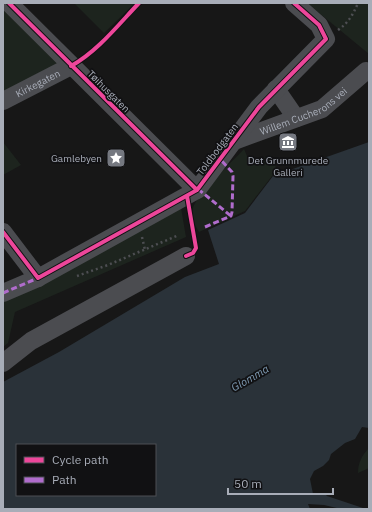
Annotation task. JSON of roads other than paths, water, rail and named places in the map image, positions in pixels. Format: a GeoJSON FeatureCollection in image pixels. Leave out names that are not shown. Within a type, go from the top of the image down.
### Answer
{"type":"FeatureCollection","features":[{"type":"Feature","properties":{"kind":"street","name":"Tøihusgaten"},"geometry":{"type":"LineString","coordinates":[[9,3],[197,190]]}},
{"type":"Feature","properties":{"kind":"street","name":"Toldbodgaten"},"geometry":{"type":"LineString","coordinates":[[3,293],[38,278],[197,190],[259,107],[326,39],[319,25],[294,3]]}},
{"type":"Feature","properties":{"kind":"street","name":"Kirkegaten"},"geometry":{"type":"LineString","coordinates":[[3,101],[71,66]]}},
{"type":"Feature","properties":{"kind":"street","name":"Willem Cucherons vei"},"geometry":{"type":"LineString","coordinates":[[234,141],[322,109],[366,71]]}},
{"type":"Feature","properties":{"kind":"street"},"geometry":{"type":"LineString","coordinates":[[276,89],[296,118]]}},
{"type":"Feature","properties":{"kind":"street"},"geometry":{"type":"LineString","coordinates":[[3,232],[38,278]]}},
{"type":"Feature","properties":{"kind":"street"},"geometry":{"type":"LineString","coordinates":[[3,363],[31,341],[186,256]]}},
{"type":"Feature","properties":{"kind":"water","name":"Glomma"},"geometry":{"type":"Polygon","coordinates":[[[369,142],[369,428],[362,427],[355,439],[345,443],[331,454],[329,460],[323,466],[314,471],[310,479],[313,494],[325,494],[366,509],[341,509],[324,505],[308,504],[310,509],[3,509],[3,382],[59,352],[185,277],[219,264],[208,230],[245,213],[273,176],[369,142]]]}},
{"type":"Feature","properties":{"kind":"place","name":"Det Grunnmurede Galleri"},"geometry":{"type":"Point","coordinates":[288,142]}},
{"type":"Feature","properties":{"kind":"place","name":"Gamlebyen"},"geometry":{"type":"Point","coordinates":[116,158]}}]}
